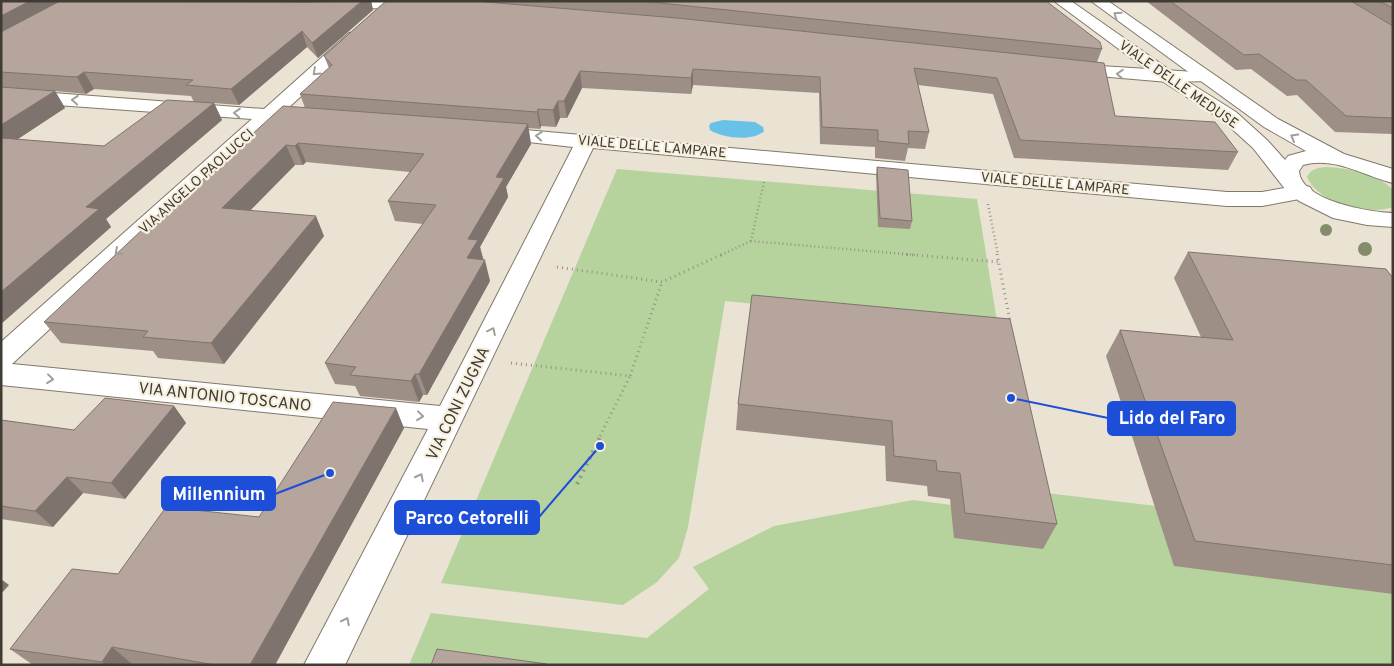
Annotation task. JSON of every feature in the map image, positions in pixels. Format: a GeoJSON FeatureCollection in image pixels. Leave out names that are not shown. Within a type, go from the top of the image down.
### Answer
{"type":"FeatureCollection","features":[{"type":"Feature","properties":{"kind":"street"},"geometry":{"type":"LineString","coordinates":[[337,1],[440,7]]}},
{"type":"Feature","properties":{"kind":"street","name":"VIALE DELLE MEDUSE"},"geometry":{"type":"LineString","coordinates":[[1061,1],[1246,130],[1267,151],[1295,185]]}},
{"type":"Feature","properties":{"kind":"street","name":"VIALE DELLE MEDUSE"},"geometry":{"type":"LineString","coordinates":[[1098,1],[1285,131],[1338,159]]}},
{"type":"Feature","properties":{"kind":"street","name":"VIA ANGELO PAOLUCCI"},"geometry":{"type":"LineString","coordinates":[[1,358],[391,4]]}},
{"type":"Feature","properties":{"kind":"street"},"geometry":{"type":"LineString","coordinates":[[1057,68],[1168,77],[1205,77]]}},
{"type":"Feature","properties":{"kind":"street"},"geometry":{"type":"LineString","coordinates":[[1,95],[329,120]]}},
{"type":"Feature","properties":{"kind":"street","name":"VIALE DELLE LAMPARE"},"geometry":{"type":"LineString","coordinates":[[468,131],[587,140],[1227,199],[1262,199],[1295,185]]}},
{"type":"Feature","properties":{"kind":"street","name":"VIA CONI ZUGNA"},"geometry":{"type":"LineString","coordinates":[[324,665],[449,419],[587,140]]}},
{"type":"Feature","properties":{"kind":"street"},"geometry":{"type":"LineString","coordinates":[[1390,174],[1362,164],[1320,157],[1299,160],[1294,162],[1288,169],[1295,185],[1316,202],[1353,216],[1393,239]]}},
{"type":"Feature","properties":{"kind":"street"},"geometry":{"type":"LineString","coordinates":[[1353,216],[1376,220],[1393,220]]}},
{"type":"Feature","properties":{"kind":"street","name":"VIA ANTONIO TOSCANO"},"geometry":{"type":"LineString","coordinates":[[1,374],[449,419]]}},
{"type":"Feature","properties":{"kind":"path"},"geometry":{"type":"LineString","coordinates":[[752,241],[769,157]]}},
{"type":"Feature","properties":{"kind":"path"},"geometry":{"type":"LineString","coordinates":[[983,177],[1010,324]]}},
{"type":"Feature","properties":{"kind":"path"},"geometry":{"type":"LineString","coordinates":[[527,262],[662,282],[752,241],[999,262]]}},
{"type":"Feature","properties":{"kind":"path"},"geometry":{"type":"LineString","coordinates":[[577,484],[630,376],[662,282]]}},
{"type":"Feature","properties":{"kind":"path"},"geometry":{"type":"LineString","coordinates":[[479,359],[630,376]]}},
{"type":"Feature","properties":{"kind":"green space"},"geometry":{"type":"Polygon","coordinates":[[[1326,167],[1362,172],[1379,179],[1393,190],[1393,207],[1370,210],[1358,209],[1333,201],[1313,186],[1307,177],[1315,169],[1326,167]]]}},
{"type":"Feature","properties":{"kind":"green space"},"geometry":{"type":"Polygon","coordinates":[[[617,169],[977,199],[998,327],[725,301],[688,527],[679,558],[657,582],[623,605],[441,583],[617,169]]]}},
{"type":"Feature","properties":{"kind":"green space"},"geometry":{"type":"Polygon","coordinates":[[[1046,493],[1393,534],[1393,665],[409,665],[431,613],[647,638],[709,589],[693,567],[774,526],[913,500],[967,507],[1046,493]]]}},
{"type":"Feature","properties":{"kind":"water"},"geometry":{"type":"Polygon","coordinates":[[[723,120],[755,122],[763,127],[764,131],[753,137],[737,138],[710,130],[709,126],[711,123],[723,120]]]}},
{"type":"Feature","properties":{"kind":"building"},"geometry":{"type":"Polygon","coordinates":[[[1,1],[30,1],[1,16],[1,1]]]}},
{"type":"Feature","properties":{"kind":"building"},"geometry":{"type":"Polygon","coordinates":[[[60,1],[362,1],[312,43],[302,31],[231,89],[186,85],[193,80],[84,72],[77,77],[1,72],[1,32],[60,1]]]}},
{"type":"Feature","properties":{"kind":"building"},"geometry":{"type":"Polygon","coordinates":[[[386,1],[474,1],[677,18],[1104,63],[1115,116],[1215,122],[1238,152],[1020,140],[997,78],[914,68],[929,132],[908,131],[909,144],[878,141],[878,130],[822,127],[820,77],[693,69],[691,78],[580,71],[564,101],[558,101],[553,110],[538,109],[537,112],[300,94],[332,65],[324,56],[386,1]]]}},
{"type":"Feature","properties":{"kind":"building"},"geometry":{"type":"Polygon","coordinates":[[[641,1],[1046,1],[1100,42],[1102,49],[641,1]]]}},
{"type":"Feature","properties":{"kind":"building"},"geometry":{"type":"Polygon","coordinates":[[[1170,1],[1351,1],[1393,26],[1393,118],[1346,116],[1306,80],[1296,80],[1259,54],[1244,55],[1170,1]]]}},
{"type":"Feature","properties":{"kind":"building"},"geometry":{"type":"Polygon","coordinates":[[[1379,1],[1393,1],[1393,8],[1379,1]]]}},
{"type":"Feature","properties":{"kind":"building"},"geometry":{"type":"Polygon","coordinates":[[[1,87],[55,91],[1,125],[1,87]]]}},
{"type":"Feature","properties":{"kind":"building"},"geometry":{"type":"Polygon","coordinates":[[[167,100],[214,103],[86,207],[99,209],[1,292],[1,138],[104,146],[167,100]]]}},
{"type":"Feature","properties":{"kind":"building"},"geometry":{"type":"Polygon","coordinates":[[[283,106],[528,124],[496,177],[504,178],[468,239],[478,240],[467,258],[485,260],[419,374],[415,374],[411,381],[350,375],[356,367],[325,363],[436,205],[388,201],[424,154],[298,143],[295,146],[286,145],[222,208],[316,216],[211,343],[143,337],[148,331],[44,322],[161,212],[166,213],[283,106]]]}},
{"type":"Feature","properties":{"kind":"building"},"geometry":{"type":"Polygon","coordinates":[[[877,167],[908,170],[912,221],[880,218],[877,167]]]}},
{"type":"Feature","properties":{"kind":"building"},"geometry":{"type":"Polygon","coordinates":[[[1188,252],[1386,269],[1393,278],[1393,565],[1195,541],[1120,330],[1233,340],[1188,252]]]}},
{"type":"Feature","properties":{"kind":"building"},"geometry":{"type":"Polygon","coordinates":[[[752,295],[1010,319],[1057,524],[965,513],[960,473],[937,471],[936,461],[894,456],[892,421],[738,404],[752,295]]]}},
{"type":"Feature","properties":{"kind":"building"},"geometry":{"type":"Polygon","coordinates":[[[105,398],[174,406],[111,483],[67,477],[35,511],[1,506],[1,420],[74,430],[105,398]]]}},
{"type":"Feature","properties":{"kind":"building"},"geometry":{"type":"Polygon","coordinates":[[[333,402],[396,408],[250,665],[215,665],[112,647],[102,662],[10,649],[72,569],[118,574],[166,507],[259,517],[333,402]]]}},
{"type":"Feature","properties":{"kind":"building"},"geometry":{"type":"Polygon","coordinates":[[[437,649],[547,664],[547,665],[431,665],[437,649]]]}},
{"type":"Feature","properties":{"kind":"place","name":"Lido del Faro"},"geometry":{"type":"Point","coordinates":[1011,398]}},
{"type":"Feature","properties":{"kind":"place","name":"Parco Cetorelli"},"geometry":{"type":"Point","coordinates":[600,446]}},
{"type":"Feature","properties":{"kind":"place","name":"Millennium"},"geometry":{"type":"Point","coordinates":[330,473]}}]}
